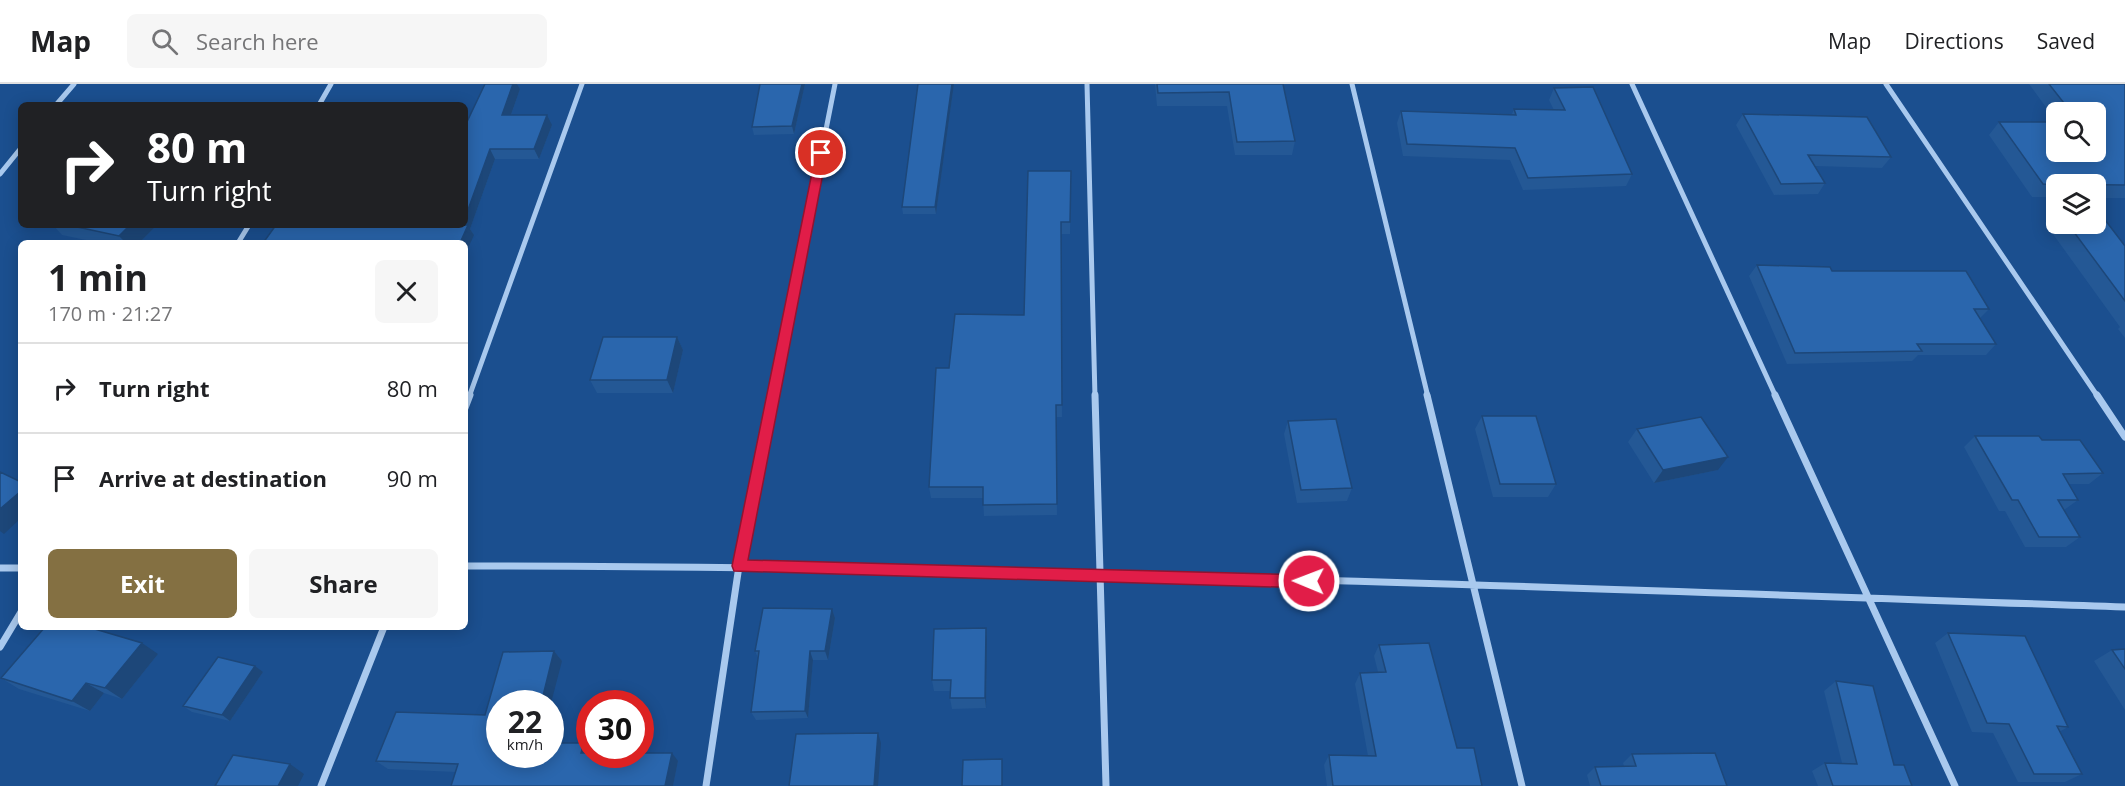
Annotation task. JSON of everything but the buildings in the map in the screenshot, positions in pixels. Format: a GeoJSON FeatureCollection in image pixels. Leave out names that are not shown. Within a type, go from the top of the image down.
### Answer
{"type":"FeatureCollection","features":[{"type":"Feature","properties":{"kind":"street"},"geometry":{"type":"LineString","coordinates":[[59,102],[74,84]]}},
{"type":"Feature","properties":{"kind":"street"},"geometry":{"type":"LineString","coordinates":[[321,102],[332,84]]}},
{"type":"Feature","properties":{"kind":"street"},"geometry":{"type":"LineString","coordinates":[[468,400],[582,84]]}},
{"type":"Feature","properties":{"kind":"street"},"geometry":{"type":"LineString","coordinates":[[706,786],[739,566],[835,84]]}},
{"type":"Feature","properties":{"kind":"street"},"geometry":{"type":"LineString","coordinates":[[1087,84],[1106,786]]}},
{"type":"Feature","properties":{"kind":"street"},"geometry":{"type":"LineString","coordinates":[[1352,84],[1521,786]]}},
{"type":"Feature","properties":{"kind":"street"},"geometry":{"type":"LineString","coordinates":[[1632,84],[1955,786]]}},
{"type":"Feature","properties":{"kind":"street"},"geometry":{"type":"LineString","coordinates":[[1886,84],[2125,437]]}},
{"type":"Feature","properties":{"kind":"street"},"geometry":{"type":"LineString","coordinates":[[0,174],[18,152]]}},
{"type":"Feature","properties":{"kind":"street"},"geometry":{"type":"LineString","coordinates":[[468,566],[739,566],[1473,585],[2125,607]]}},
{"type":"Feature","properties":{"kind":"street"},"geometry":{"type":"LineString","coordinates":[[0,568],[18,568]]}},
{"type":"Feature","properties":{"kind":"street"},"geometry":{"type":"LineString","coordinates":[[0,646],[18,617]]}},
{"type":"Feature","properties":{"kind":"street"},"geometry":{"type":"LineString","coordinates":[[321,786],[383,630]]}},
{"type":"Feature","properties":{"kind":"route"},"geometry":{"type":"LineString","coordinates":[[821,153],[739,566],[1309,581]]}}]}
